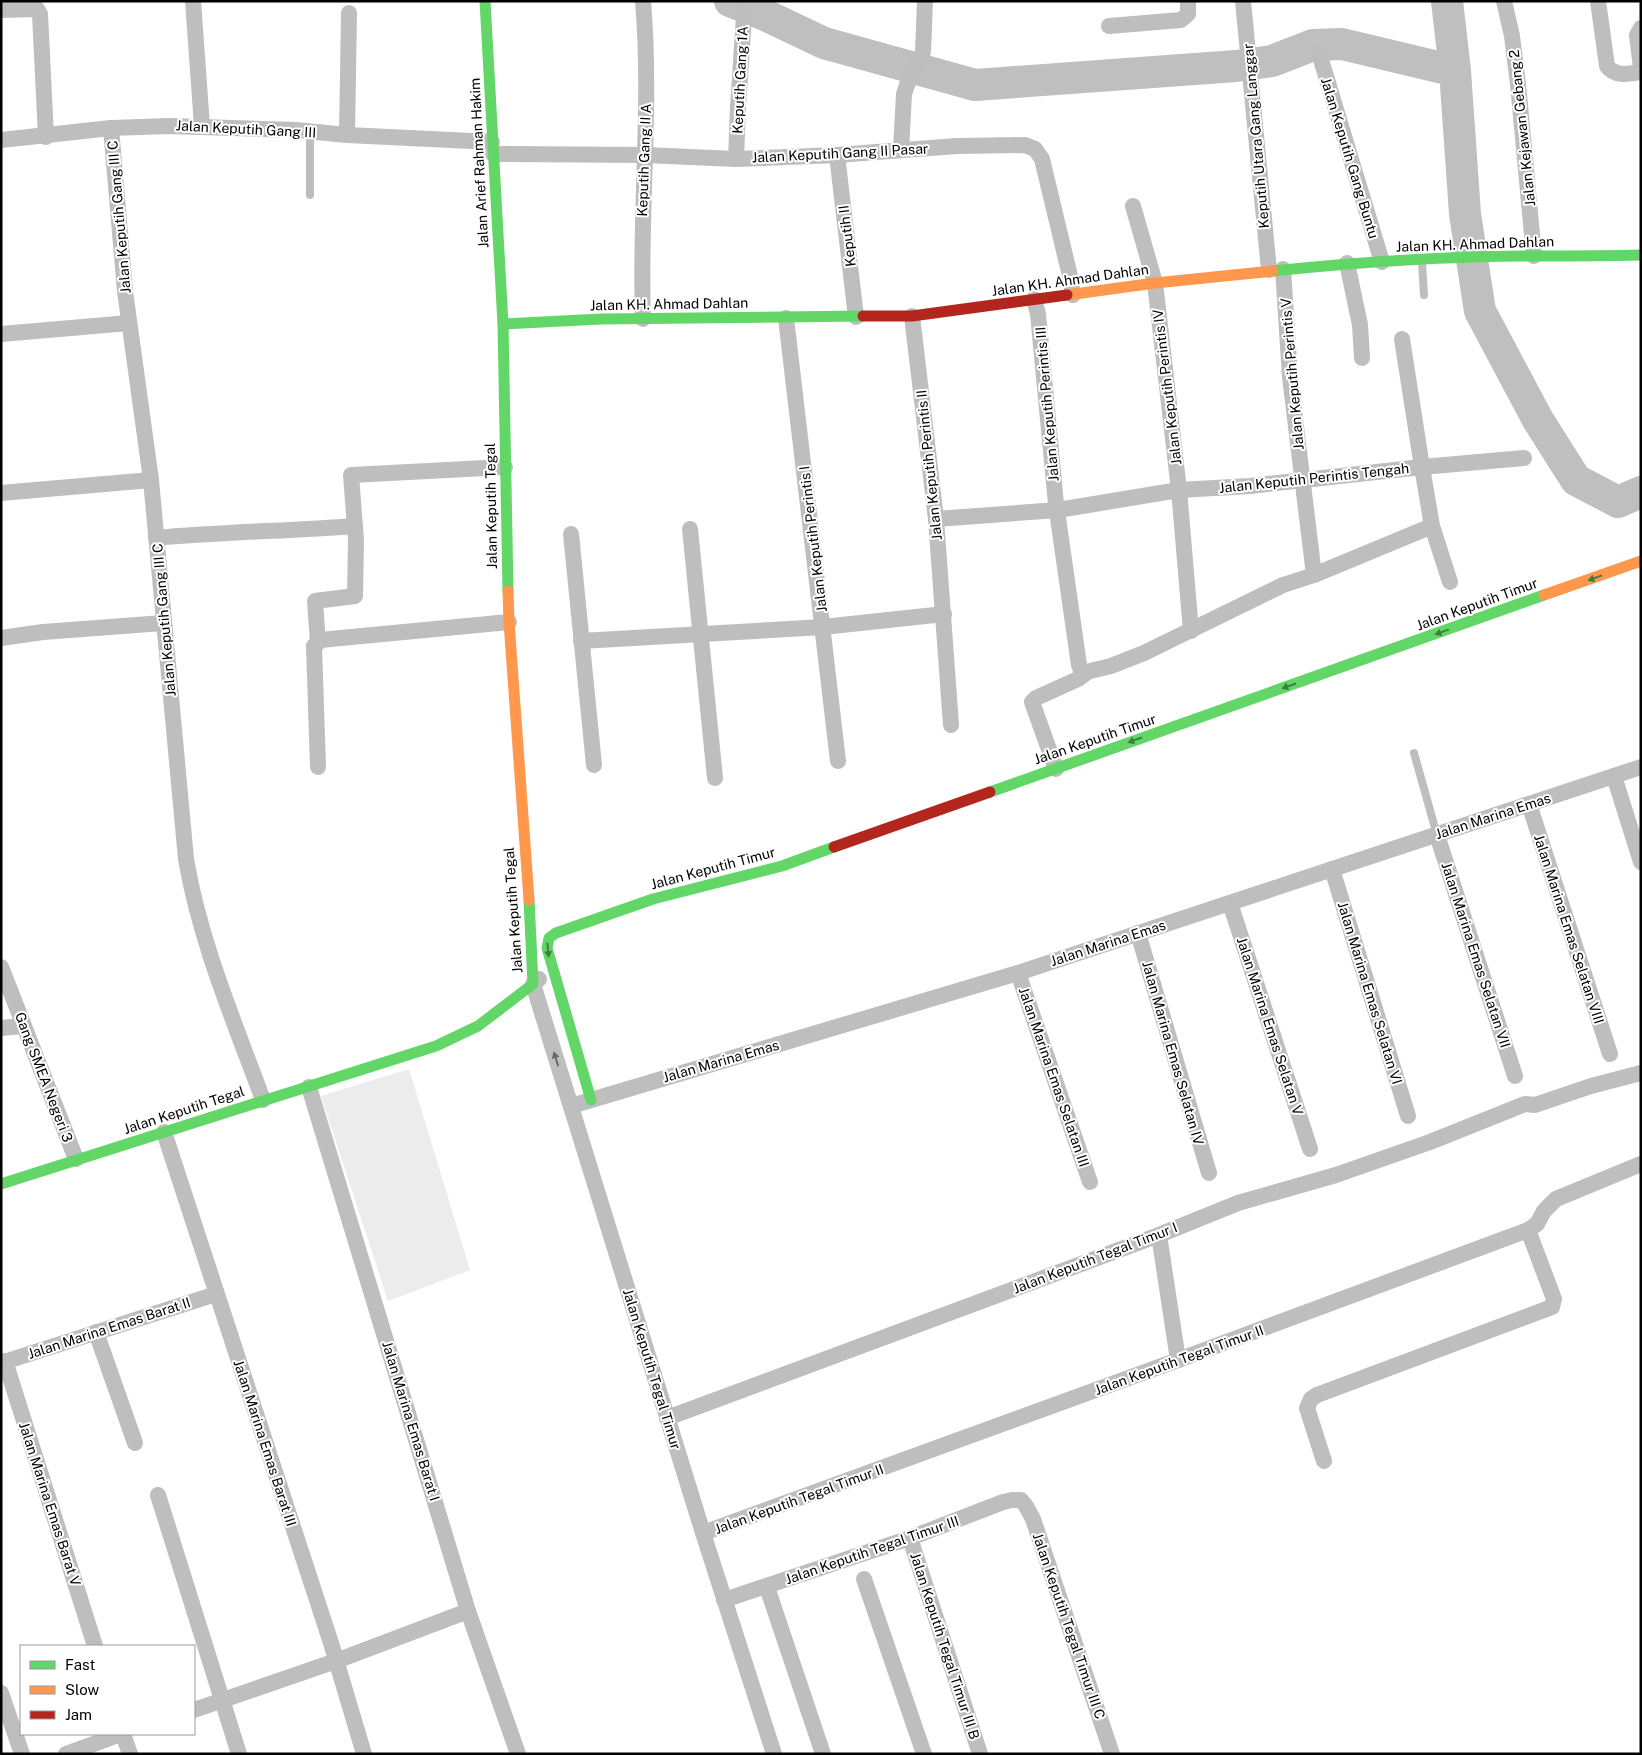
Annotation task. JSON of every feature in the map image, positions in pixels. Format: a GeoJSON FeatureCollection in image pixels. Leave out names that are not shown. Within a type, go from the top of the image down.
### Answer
{"type":"FeatureCollection","features":[{"type":"Feature","properties":{"kind":"street"},"geometry":{"type":"LineString","coordinates":[[193,1],[199,61],[202,126]]}},
{"type":"Feature","properties":{"kind":"street","name":"Jalan Arief Rahman Hakim"},"geometry":{"type":"LineString","coordinates":[[485,1],[503,324]]}},
{"type":"Feature","properties":{"kind":"street","name":"Keputih Gang II A"},"geometry":{"type":"LineString","coordinates":[[643,1],[646,30],[647,86],[641,269],[643,319]]}},
{"type":"Feature","properties":{"kind":"street"},"geometry":{"type":"LineString","coordinates":[[902,150],[906,85],[922,57],[925,38],[925,1]]}},
{"type":"Feature","properties":{"kind":"street"},"geometry":{"type":"LineString","coordinates":[[1109,26],[1181,20],[1188,14],[1188,1]]}},
{"type":"Feature","properties":{"kind":"street","name":"Keputih Utara Gang Langgar"},"geometry":{"type":"LineString","coordinates":[[1243,1],[1276,269]]}},
{"type":"Feature","properties":{"kind":"street","name":"Jalan Kejawan Gebang 2"},"geometry":{"type":"LineString","coordinates":[[1504,1],[1513,45],[1534,256]]}},
{"type":"Feature","properties":{"kind":"street"},"geometry":{"type":"LineString","coordinates":[[1598,1],[1607,66],[1611,72],[1623,74],[1641,72]]}},
{"type":"Feature","properties":{"kind":"street"},"geometry":{"type":"LineString","coordinates":[[1,10],[37,8],[40,14],[46,137]]}},
{"type":"Feature","properties":{"kind":"street","name":"Keputih Gang 1A"},"geometry":{"type":"LineString","coordinates":[[736,159],[744,8]]}},
{"type":"Feature","properties":{"kind":"street"},"geometry":{"type":"LineString","coordinates":[[347,135],[349,13]]}},
{"type":"Feature","properties":{"kind":"street"},"geometry":{"type":"LineString","coordinates":[[1641,28],[1637,35],[1641,68]]}},
{"type":"Feature","properties":{"kind":"street","name":"Jalan Keputih Gang Buntu"},"geometry":{"type":"LineString","coordinates":[[1318,53],[1382,262]]}},
{"type":"Feature","properties":{"kind":"street","name":"Jalan Keputih Gang III"},"geometry":{"type":"LineString","coordinates":[[1,140],[46,137],[111,128],[202,126],[310,131],[493,148]]}},
{"type":"Feature","properties":{"kind":"street","name":"Jalan Keputih Gang III C"},"geometry":{"type":"LineString","coordinates":[[111,128],[129,322],[151,480],[186,859],[191,890],[223,992],[263,1100]]}},
{"type":"Feature","properties":{"kind":"street","name":"Jalan Keputih Gang II Pasar"},"geometry":{"type":"LineString","coordinates":[[493,148],[736,159],[902,150],[1030,146],[1035,149],[1042,159],[1070,276],[1072,295]]}},
{"type":"Feature","properties":{"kind":"street","name":"Keputih II"},"geometry":{"type":"LineString","coordinates":[[837,155],[856,317]]}},
{"type":"Feature","properties":{"kind":"street","name":"Jalan Keputih Perintis IV"},"geometry":{"type":"LineString","coordinates":[[1133,206],[1155,283],[1179,490],[1191,632]]}},
{"type":"Feature","properties":{"kind":"street","name":"Jalan KH. Ahmad Dahlan"},"geometry":{"type":"LineString","coordinates":[[503,324],[643,319],[912,316],[1155,283],[1347,263],[1457,258],[1641,255]]}},
{"type":"Feature","properties":{"kind":"street"},"geometry":{"type":"LineString","coordinates":[[1347,263],[1360,325],[1362,358]]}},
{"type":"Feature","properties":{"kind":"street","name":"Jalan Keputih Perintis V"},"geometry":{"type":"LineString","coordinates":[[1276,269],[1314,575]]}},
{"type":"Feature","properties":{"kind":"street","name":"Jalan Keputih Perintis III"},"geometry":{"type":"LineString","coordinates":[[1034,300],[1038,314],[1058,510],[1082,669]]}},
{"type":"Feature","properties":{"kind":"street","name":"Jalan Keputih Perintis II"},"geometry":{"type":"LineString","coordinates":[[912,316],[936,519],[951,725]]}},
{"type":"Feature","properties":{"kind":"street","name":"Jalan Keputih Perintis I"},"geometry":{"type":"LineString","coordinates":[[786,318],[838,761]]}},
{"type":"Feature","properties":{"kind":"street"},"geometry":{"type":"LineString","coordinates":[[1,334],[129,322]]}},
{"type":"Feature","properties":{"kind":"street","name":"Jalan Keputih Tegal"},"geometry":{"type":"LineString","coordinates":[[1,1184],[436,1046],[461,1035],[488,1019],[533,984],[532,941],[509,622],[503,324]]}},
{"type":"Feature","properties":{"kind":"street"},"geometry":{"type":"LineString","coordinates":[[1402,340],[1422,467],[1524,458]]}},
{"type":"Feature","properties":{"kind":"street"},"geometry":{"type":"LineString","coordinates":[[318,642],[315,602],[356,596],[355,526],[351,475],[505,467]]}},
{"type":"Feature","properties":{"kind":"street","name":"Jalan Keputih Perintis Tengah"},"geometry":{"type":"LineString","coordinates":[[1179,490],[1250,486],[1422,467],[1432,526],[1450,582]]}},
{"type":"Feature","properties":{"kind":"street"},"geometry":{"type":"LineString","coordinates":[[1,493],[151,480]]}},
{"type":"Feature","properties":{"kind":"street"},"geometry":{"type":"LineString","coordinates":[[936,519],[1058,510],[1179,490]]}},
{"type":"Feature","properties":{"kind":"street"},"geometry":{"type":"LineString","coordinates":[[156,538],[355,526]]}},
{"type":"Feature","properties":{"kind":"street"},"geometry":{"type":"LineString","coordinates":[[1056,769],[1032,702],[1036,698],[1070,683],[1082,669],[1144,653],[1191,632],[1266,593],[1432,526]]}},
{"type":"Feature","properties":{"kind":"street"},"geometry":{"type":"LineString","coordinates":[[690,529],[715,778]]}},
{"type":"Feature","properties":{"kind":"street"},"geometry":{"type":"LineString","coordinates":[[571,534],[594,765]]}},
{"type":"Feature","properties":{"kind":"street","name":"Jalan Keputih Timur"},"geometry":{"type":"LineString","coordinates":[[552,970],[547,945],[551,935],[556,933],[653,899],[782,866],[1641,561]]}},
{"type":"Feature","properties":{"kind":"street"},"geometry":{"type":"LineString","coordinates":[[581,641],[879,623],[944,614]]}},
{"type":"Feature","properties":{"kind":"street"},"geometry":{"type":"LineString","coordinates":[[318,766],[314,646],[318,642],[325,639],[509,622]]}},
{"type":"Feature","properties":{"kind":"street"},"geometry":{"type":"LineString","coordinates":[[1,638],[43,632],[163,623]]}},
{"type":"Feature","properties":{"kind":"street","name":"Jalan Marina Emas"},"geometry":{"type":"LineString","coordinates":[[571,1106],[1018,973],[1641,767]]}},
{"type":"Feature","properties":{"kind":"street"},"geometry":{"type":"LineString","coordinates":[[1614,776],[1641,862]]}},
{"type":"Feature","properties":{"kind":"street","name":"Jalan Marina Emas Selatan VIII"},"geometry":{"type":"LineString","coordinates":[[1529,804],[1610,1054]]}},
{"type":"Feature","properties":{"kind":"street","name":"Jalan Marina Emas Selatan VII"},"geometry":{"type":"LineString","coordinates":[[1437,834],[1515,1076]]}},
{"type":"Feature","properties":{"kind":"street","name":"Jalan Marina Emas Selatan VI"},"geometry":{"type":"LineString","coordinates":[[1332,869],[1408,1116]]}},
{"type":"Feature","properties":{"kind":"street","name":"Jalan Marina Emas Selatan V"},"geometry":{"type":"LineString","coordinates":[[1230,903],[1310,1149]]}},
{"type":"Feature","properties":{"kind":"street","name":"Jalan Marina Emas Selatan IV"},"geometry":{"type":"LineString","coordinates":[[1138,933],[1209,1173]]}},
{"type":"Feature","properties":{"kind":"street","name":"Gang SMEA Negeri 3"},"geometry":{"type":"LineString","coordinates":[[1,967],[76,1159]]}},
{"type":"Feature","properties":{"kind":"street"},"geometry":{"type":"LineString","coordinates":[[533,984],[552,970],[590,1100]]}},
{"type":"Feature","properties":{"kind":"street","name":"Jalan Marina Emas Selatan III"},"geometry":{"type":"LineString","coordinates":[[1018,973],[1090,1182]]}},
{"type":"Feature","properties":{"kind":"street","name":"Jalan Keputih Tegal Timur"},"geometry":{"type":"LineString","coordinates":[[533,984],[667,1418],[774,1754]]}},
{"type":"Feature","properties":{"kind":"street"},"geometry":{"type":"LineString","coordinates":[[1,1028],[23,1026]]}},
{"type":"Feature","properties":{"kind":"street","name":"Jalan Keputih Tegal Timur I"},"geometry":{"type":"LineString","coordinates":[[667,1418],[1159,1235],[1238,1203],[1336,1175],[1430,1142],[1524,1104],[1535,1104],[1617,1078],[1641,1073]]}},
{"type":"Feature","properties":{"kind":"street","name":"Jalan Marina Emas Barat I"},"geometry":{"type":"LineString","coordinates":[[309,1087],[468,1610],[518,1754]]}},
{"type":"Feature","properties":{"kind":"street","name":"Jalan Marina Emas Barat III"},"geometry":{"type":"LineString","coordinates":[[164,1132],[336,1661],[364,1754]]}},
{"type":"Feature","properties":{"kind":"street","name":"Jalan Keputih Tegal Timur II"},"geometry":{"type":"LineString","coordinates":[[703,1533],[1528,1230],[1537,1224],[1544,1211],[1556,1199],[1641,1164]]}},
{"type":"Feature","properties":{"kind":"street"},"geometry":{"type":"LineString","coordinates":[[1324,1461],[1307,1408],[1311,1399],[1317,1394],[1552,1307],[1554,1299],[1528,1230]]}},
{"type":"Feature","properties":{"kind":"street"},"geometry":{"type":"LineString","coordinates":[[1159,1235],[1178,1360]]}},
{"type":"Feature","properties":{"kind":"street","name":"Jalan Marina Emas Barat II"},"geometry":{"type":"LineString","coordinates":[[3,1362],[216,1294]]}},
{"type":"Feature","properties":{"kind":"street"},"geometry":{"type":"LineString","coordinates":[[96,1332],[135,1443]]}},
{"type":"Feature","properties":{"kind":"street","name":"Jalan Marina Emas Barat V"},"geometry":{"type":"LineString","coordinates":[[3,1362],[95,1645]]}},
{"type":"Feature","properties":{"kind":"street"},"geometry":{"type":"LineString","coordinates":[[158,1495],[239,1754]]}},
{"type":"Feature","properties":{"kind":"street","name":"Jalan Keputih Tegal Timur III"},"geometry":{"type":"LineString","coordinates":[[724,1600],[768,1587],[910,1538],[1003,1502],[1021,1500]]}},
{"type":"Feature","properties":{"kind":"street","name":"Jalan Keputih Tegal Timur III C"},"geometry":{"type":"LineString","coordinates":[[1021,1500],[1033,1520],[1112,1754]]}},
{"type":"Feature","properties":{"kind":"street","name":"Jalan Keputih Tegal Timur III B"},"geometry":{"type":"LineString","coordinates":[[910,1538],[980,1754]]}},
{"type":"Feature","properties":{"kind":"street"},"geometry":{"type":"LineString","coordinates":[[864,1579],[924,1754]]}},
{"type":"Feature","properties":{"kind":"street"},"geometry":{"type":"LineString","coordinates":[[768,1587],[823,1754]]}},
{"type":"Feature","properties":{"kind":"street"},"geometry":{"type":"LineString","coordinates":[[195,1710],[336,1661],[468,1610]]}},
{"type":"Feature","properties":{"kind":"street"},"geometry":{"type":"LineString","coordinates":[[1,1693],[22,1754]]}},
{"type":"Feature","properties":{"kind":"street"},"geometry":{"type":"LineString","coordinates":[[66,1754],[119,1735]]}},
{"type":"Feature","properties":{"kind":"street"},"geometry":{"type":"LineString","coordinates":[[122,1735],[130,1754]]}},
{"type":"Feature","properties":{"kind":"lane"},"geometry":{"type":"LineString","coordinates":[[310,131],[310,196]]}},
{"type":"Feature","properties":{"kind":"lane"},"geometry":{"type":"LineString","coordinates":[[1422,260],[1424,295]]}},
{"type":"Feature","properties":{"kind":"lane"},"geometry":{"type":"LineString","coordinates":[[1414,754],[1437,834]]}},
{"type":"Feature","properties":{"kind":"shaded area"},"geometry":{"type":"Polygon","coordinates":[[[409,1069],[470,1270],[388,1301],[321,1096],[409,1069]]]}},
{"type":"Feature","properties":{"kind":"waterway"},"geometry":{"type":"LineString","coordinates":[[730,1],[763,14],[824,43],[975,85],[1236,66],[1272,61],[1313,45],[1342,44],[1455,71],[1465,214],[1480,311],[1538,420],[1576,480],[1618,502],[1641,492]]}},
{"type":"Feature","properties":{"kind":"waterway"},"geometry":{"type":"LineString","coordinates":[[1447,1],[1455,71]]}},
{"type":"Feature","properties":{"kind":"traffic: fast"},"geometry":{"type":"LineString","coordinates":[[485,1],[503,324],[508,591]]}},
{"type":"Feature","properties":{"kind":"traffic: fast"},"geometry":{"type":"LineString","coordinates":[[1273,271],[1437,258],[1641,255]]}},
{"type":"Feature","properties":{"kind":"traffic: fast"},"geometry":{"type":"LineString","coordinates":[[503,324],[601,319],[863,316]]}},
{"type":"Feature","properties":{"kind":"traffic: fast"},"geometry":{"type":"LineString","coordinates":[[990,792],[1544,595]]}},
{"type":"Feature","properties":{"kind":"traffic: fast"},"geometry":{"type":"LineString","coordinates":[[591,1100],[547,948],[549,938],[556,933],[653,899],[782,866],[834,847]]}},
{"type":"Feature","properties":{"kind":"traffic: fast"},"geometry":{"type":"LineString","coordinates":[[1,1184],[436,1046],[478,1026],[533,984],[529,900]]}},
{"type":"Feature","properties":{"kind":"traffic: slow"},"geometry":{"type":"LineString","coordinates":[[1067,295],[1155,283],[1273,271]]}},
{"type":"Feature","properties":{"kind":"traffic: slow"},"geometry":{"type":"LineString","coordinates":[[1544,595],[1641,561]]}},
{"type":"Feature","properties":{"kind":"traffic: slow"},"geometry":{"type":"LineString","coordinates":[[508,591],[529,900]]}},
{"type":"Feature","properties":{"kind":"traffic: jam"},"geometry":{"type":"LineString","coordinates":[[863,316],[912,316],[1067,295]]}},
{"type":"Feature","properties":{"kind":"traffic: jam"},"geometry":{"type":"LineString","coordinates":[[834,847],[990,792]]}}]}
